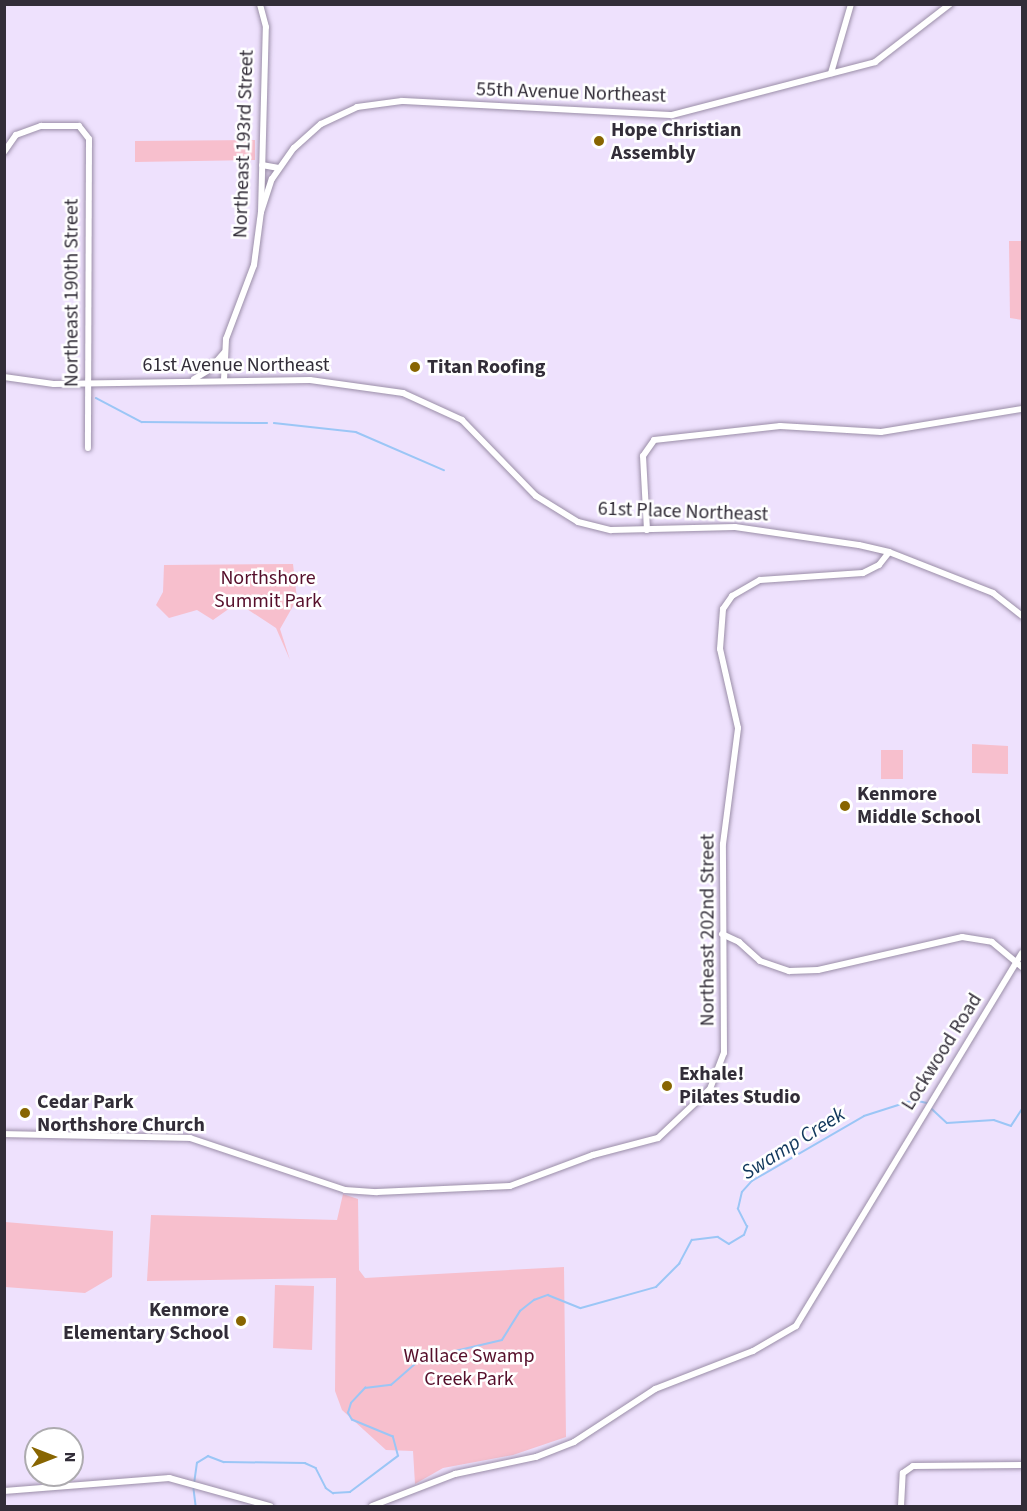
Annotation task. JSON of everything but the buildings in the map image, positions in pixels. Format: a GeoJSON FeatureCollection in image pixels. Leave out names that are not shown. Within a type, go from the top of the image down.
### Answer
{"type":"FeatureCollection","features":[{"type":"Feature","properties":{"kind":"street","name":"Northeast 193rd Street"},"geometry":{"type":"LineString","coordinates":[[224,380],[224,352],[230,324],[254,266],[261,212],[266,27],[260,4]]}},
{"type":"Feature","properties":{"kind":"street"},"geometry":{"type":"LineString","coordinates":[[831,73],[851,4]]}},
{"type":"Feature","properties":{"kind":"street","name":"55th Avenue Northeast"},"geometry":{"type":"LineString","coordinates":[[261,212],[279,168],[298,143],[321,124],[346,111],[375,103],[402,101],[672,115],[881,58],[950,4]]}},
{"type":"Feature","properties":{"kind":"street","name":"Northeast 190th Street"},"geometry":{"type":"LineString","coordinates":[[4,152],[16,135],[41,126],[79,126],[90,139],[88,448]]}},
{"type":"Feature","properties":{"kind":"street"},"geometry":{"type":"LineString","coordinates":[[262,165],[279,168]]}},
{"type":"Feature","properties":{"kind":"street"},"geometry":{"type":"LineString","coordinates":[[191,381],[209,370],[224,352]]}},
{"type":"Feature","properties":{"kind":"street","name":"61st Avenue Northeast"},"geometry":{"type":"LineString","coordinates":[[4,377],[54,384],[300,379],[362,385],[403,393],[462,420]]}},
{"type":"Feature","properties":{"kind":"street"},"geometry":{"type":"LineString","coordinates":[[647,530],[645,449],[654,440],[780,426],[872,432],[1023,409]]}},
{"type":"Feature","properties":{"kind":"street","name":"61st Place Northeast"},"geometry":{"type":"LineString","coordinates":[[462,420],[536,496],[560,514],[598,528],[647,530],[735,527],[889,552],[993,593],[1023,616]]}},
{"type":"Feature","properties":{"kind":"street","name":"Northeast 202nd Street"},"geometry":{"type":"LineString","coordinates":[[4,1134],[198,1140],[359,1192],[510,1186],[593,1155],[643,1144],[670,1130],[710,1089],[721,1067],[724,1032],[723,844],[738,728],[718,631],[719,619],[732,596],[760,580],[863,573],[879,565],[889,552]]}},
{"type":"Feature","properties":{"kind":"street"},"geometry":{"type":"LineString","coordinates":[[722,934],[739,942],[760,961],[789,971],[818,970],[951,938],[982,938],[1023,967]]}},
{"type":"Feature","properties":{"kind":"street","name":"Lockwood Road"},"geometry":{"type":"LineString","coordinates":[[372,1506],[455,1474],[536,1457],[574,1442],[655,1389],[787,1333],[804,1315],[915,1125],[1023,953]]}},
{"type":"Feature","properties":{"kind":"street"},"geometry":{"type":"LineString","coordinates":[[901,1506],[905,1470],[920,1465],[1023,1465]]}},
{"type":"Feature","properties":{"kind":"street"},"geometry":{"type":"LineString","coordinates":[[4,1491],[153,1478],[189,1482],[254,1504],[270,1506]]}},
{"type":"Feature","properties":{"kind":"green space"},"geometry":{"type":"Polygon","coordinates":[[[255,140],[255,160],[135,162],[135,141],[255,140]]]}},
{"type":"Feature","properties":{"kind":"green space"},"geometry":{"type":"Polygon","coordinates":[[[1009,241],[1022,241],[1022,320],[1010,318],[1009,241]]]}},
{"type":"Feature","properties":{"kind":"green space","name":"Northshore Summit Park"},"geometry":{"type":"Polygon","coordinates":[[[293,564],[297,599],[280,629],[290,660],[276,628],[247,609],[230,608],[213,620],[197,610],[169,618],[156,605],[163,592],[164,565],[293,564]]]}},
{"type":"Feature","properties":{"kind":"green space"},"geometry":{"type":"Polygon","coordinates":[[[972,744],[1008,746],[1008,774],[972,773],[972,744]]]}},
{"type":"Feature","properties":{"kind":"green space"},"geometry":{"type":"Polygon","coordinates":[[[881,750],[903,750],[903,779],[881,779],[881,750]]]}},
{"type":"Feature","properties":{"kind":"green space","name":"Wallace Swamp Creek Park"},"geometry":{"type":"Polygon","coordinates":[[[343,1194],[358,1199],[359,1270],[365,1278],[564,1267],[566,1437],[513,1455],[443,1468],[415,1484],[413,1451],[386,1450],[342,1410],[335,1391],[336,1278],[147,1281],[151,1215],[337,1220],[343,1194]]]}},
{"type":"Feature","properties":{"kind":"green space"},"geometry":{"type":"Polygon","coordinates":[[[5,1222],[113,1231],[112,1277],[85,1293],[5,1287],[5,1222]]]}},
{"type":"Feature","properties":{"kind":"green space"},"geometry":{"type":"Polygon","coordinates":[[[275,1285],[314,1286],[312,1350],[273,1348],[275,1285]]]}},
{"type":"Feature","properties":{"kind":"waterway"},"geometry":{"type":"LineString","coordinates":[[96,398],[142,422],[267,423]]}},
{"type":"Feature","properties":{"kind":"waterway"},"geometry":{"type":"LineString","coordinates":[[274,423],[356,432],[444,470]]}},
{"type":"Feature","properties":{"kind":"waterway","name":"Swamp Creek"},"geometry":{"type":"LineString","coordinates":[[194,1484],[197,1463],[208,1456],[224,1462],[305,1463],[316,1468],[326,1488],[333,1493],[350,1492],[398,1456],[393,1437],[352,1420],[348,1413],[351,1403],[365,1388],[391,1385],[421,1359],[502,1340],[520,1311],[534,1300],[548,1295],[581,1308],[656,1287],[679,1264],[692,1240],[718,1237],[729,1244],[744,1235],[747,1227],[738,1209],[742,1192],[752,1181],[864,1116],[914,1100],[927,1103]]}},
{"type":"Feature","properties":{"kind":"waterway","name":"Swamp Creek"},"geometry":{"type":"LineString","coordinates":[[930,1107],[947,1123],[994,1120],[1011,1126],[1022,1109]]}},
{"type":"Feature","properties":{"kind":"waterway","name":"Swamp Creek"},"geometry":{"type":"LineString","coordinates":[[194,1489],[196,1506]]}},
{"type":"Feature","properties":{"kind":"place","name":"Hope Christian Assembly"},"geometry":{"type":"Point","coordinates":[599,141]}},
{"type":"Feature","properties":{"kind":"place","name":"Titan Roofing"},"geometry":{"type":"Point","coordinates":[415,367]}},
{"type":"Feature","properties":{"kind":"place","name":"Kenmore Middle School"},"geometry":{"type":"Point","coordinates":[845,806]}},
{"type":"Feature","properties":{"kind":"place","name":"Exhale! Pilates Studio"},"geometry":{"type":"Point","coordinates":[667,1086]}},
{"type":"Feature","properties":{"kind":"place","name":"Cedar Park Northshore Church"},"geometry":{"type":"Point","coordinates":[25,1113]}},
{"type":"Feature","properties":{"kind":"place","name":"Kenmore Elementary School"},"geometry":{"type":"Point","coordinates":[241,1321]}}]}
